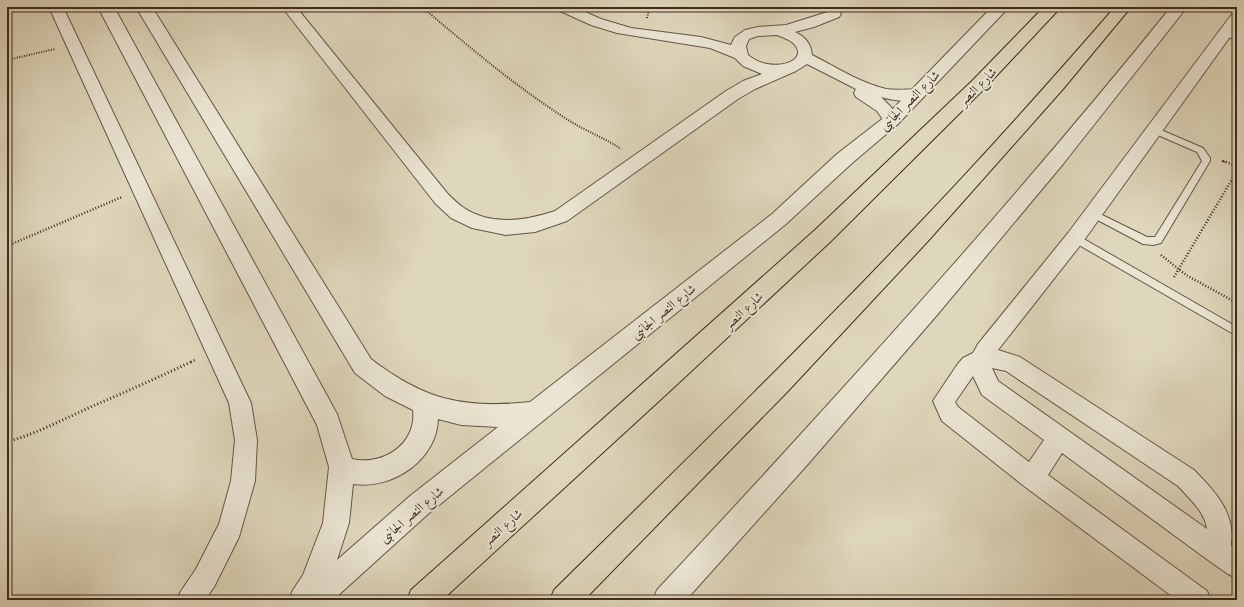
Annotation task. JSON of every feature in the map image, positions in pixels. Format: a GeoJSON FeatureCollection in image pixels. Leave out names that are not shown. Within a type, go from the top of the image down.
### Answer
{"type":"FeatureCollection","features":[{"type":"Feature","properties":{"kind":"main road","name":"شارع النصر"},"geometry":{"type":"LineString","coordinates":[[421,600],[760,294],[936,126],[1053,7]]}},
{"type":"Feature","properties":{"kind":"main road"},"geometry":{"type":"LineString","coordinates":[[564,600],[724,441],[843,319],[1018,130],[1123,7]]}},
{"type":"Feature","properties":{"kind":"street"},"geometry":{"type":"LineString","coordinates":[[56,7],[240,403],[246,440],[243,482],[230,528],[205,578],[190,600]]}},
{"type":"Feature","properties":{"kind":"street"},"geometry":{"type":"LineString","coordinates":[[106,7],[328,422],[342,467],[336,523],[314,584],[303,600]]}},
{"type":"Feature","properties":{"kind":"street"},"geometry":{"type":"LineString","coordinates":[[144,7],[363,366],[380,381],[401,394],[424,404],[459,413],[497,416],[535,413]]}},
{"type":"Feature","properties":{"kind":"street"},"geometry":{"type":"LineString","coordinates":[[289,7],[441,198],[457,213],[479,223],[506,228],[535,225],[561,216],[732,95],[748,85],[794,67],[804,57],[816,31],[839,11]]}},
{"type":"Feature","properties":{"kind":"street"},"geometry":{"type":"LineString","coordinates":[[563,7],[612,28],[658,36],[699,40],[716,40],[746,35],[761,30],[780,31],[812,23],[839,11]]}},
{"type":"Feature","properties":{"kind":"street","name":"شارع النصر الجانبى"},"geometry":{"type":"LineString","coordinates":[[312,600],[419,505],[779,219],[844,159],[892,120],[1001,7]]}},
{"type":"Feature","properties":{"kind":"street"},"geometry":{"type":"LineString","coordinates":[[667,600],[802,453],[954,280],[1063,151],[1179,7]]}},
{"type":"Feature","properties":{"kind":"street"},"geometry":{"type":"LineString","coordinates":[[1233,30],[1154,130],[1075,238],[985,350],[981,358],[982,373],[990,388],[1237,565]]}},
{"type":"Feature","properties":{"kind":"street"},"geometry":{"type":"LineString","coordinates":[[780,31],[798,38],[803,44],[804,57]]}},
{"type":"Feature","properties":{"kind":"street"},"geometry":{"type":"LineString","coordinates":[[732,95],[740,84],[745,73],[743,58],[738,48],[740,41],[746,35]]}},
{"type":"Feature","properties":{"kind":"street"},"geometry":{"type":"LineString","coordinates":[[699,40],[714,44],[764,70],[786,70]]}},
{"type":"Feature","properties":{"kind":"street"},"geometry":{"type":"LineString","coordinates":[[804,57],[874,91],[895,96],[915,95]]}},
{"type":"Feature","properties":{"kind":"street"},"geometry":{"type":"LineString","coordinates":[[804,57],[870,97],[886,109],[892,120]]}},
{"type":"Feature","properties":{"kind":"street"},"geometry":{"type":"LineString","coordinates":[[1198,600],[1032,478],[950,414],[945,406],[944,400],[972,362],[981,358],[991,357],[1002,359],[1013,364],[1186,478],[1203,495],[1215,514],[1220,533],[1217,551]]}},
{"type":"Feature","properties":{"kind":"street"},"geometry":{"type":"LineString","coordinates":[[342,467],[356,472],[372,472],[389,468],[404,458],[416,446],[424,432],[426,418],[424,404]]}},
{"type":"Feature","properties":{"kind":"street"},"geometry":{"type":"LineString","coordinates":[[1032,478],[1059,438]]}},
{"type":"Feature","properties":{"kind":"lane"},"geometry":{"type":"LineString","coordinates":[[1093,214],[1139,238],[1153,241],[1158,240],[1206,161],[1206,158],[1200,150],[1154,130]]}},
{"type":"Feature","properties":{"kind":"lane"},"geometry":{"type":"LineString","coordinates":[[1075,238],[1237,332]]}},
{"type":"Feature","properties":{"kind":"path"},"geometry":{"type":"LineString","coordinates":[[422,7],[526,92],[567,120],[610,140],[639,162]]}},
{"type":"Feature","properties":{"kind":"path"},"geometry":{"type":"LineString","coordinates":[[7,60],[38,54],[73,44]]}},
{"type":"Feature","properties":{"kind":"path"},"geometry":{"type":"LineString","coordinates":[[1166,291],[1237,171]]}},
{"type":"Feature","properties":{"kind":"path"},"geometry":{"type":"LineString","coordinates":[[7,246],[140,190]]}},
{"type":"Feature","properties":{"kind":"path"},"geometry":{"type":"LineString","coordinates":[[1153,241],[1157,251],[1165,261],[1237,303]]}},
{"type":"Feature","properties":{"kind":"path"},"geometry":{"type":"LineString","coordinates":[[7,442],[28,436],[96,404],[122,395],[216,350]]}}]}
